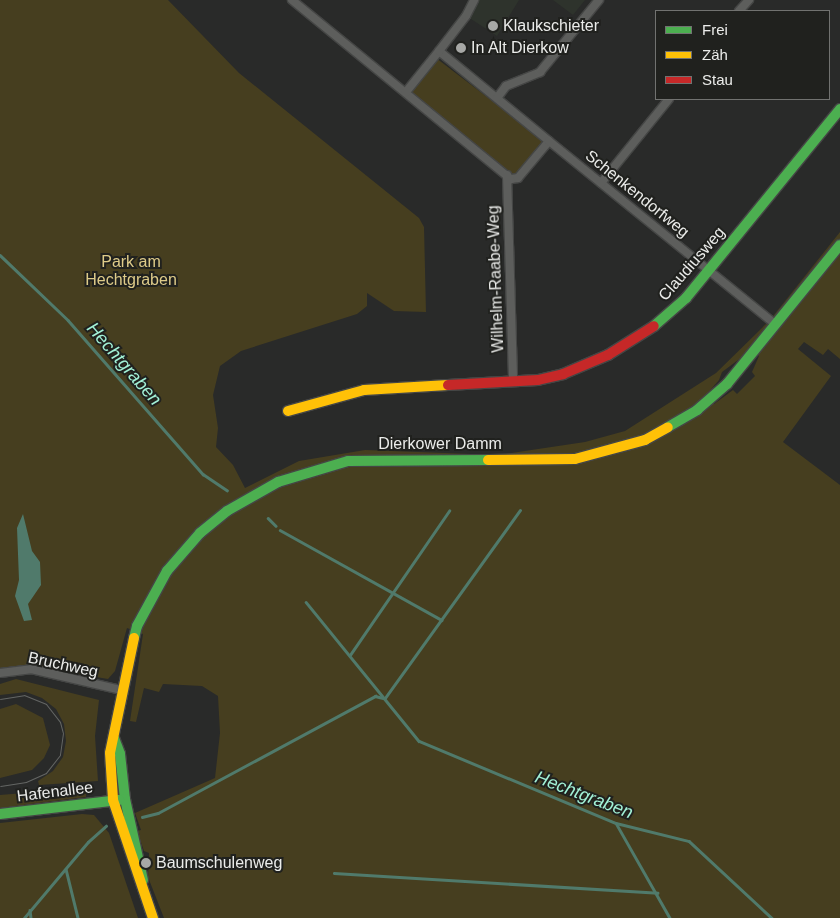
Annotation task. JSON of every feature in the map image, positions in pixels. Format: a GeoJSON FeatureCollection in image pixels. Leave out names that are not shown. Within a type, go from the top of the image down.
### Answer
{"type":"FeatureCollection","features":[{"type":"Feature","properties":{"kind":"street"},"geometry":{"type":"LineString","coordinates":[[292,0],[515,180],[549,141]]}},
{"type":"Feature","properties":{"kind":"street"},"geometry":{"type":"LineString","coordinates":[[406,92],[466,16],[474,0]]}},
{"type":"Feature","properties":{"kind":"street"},"geometry":{"type":"LineString","coordinates":[[497,98],[506,86],[540,72],[599,0]]}},
{"type":"Feature","properties":{"kind":"street"},"geometry":{"type":"LineString","coordinates":[[740,10],[748,0]]}},
{"type":"Feature","properties":{"kind":"street","name":"Schenkendorfweg"},"geometry":{"type":"LineString","coordinates":[[439,51],[776,325]]}},
{"type":"Feature","properties":{"kind":"street"},"geometry":{"type":"LineString","coordinates":[[601,183],[668,100]]}},
{"type":"Feature","properties":{"kind":"street","name":"Claudiusweg"},"geometry":{"type":"LineString","coordinates":[[288,412],[364,390],[513,382],[563,374],[588,365],[634,341],[669,314],[710,270],[840,109]]}},
{"type":"Feature","properties":{"kind":"street","name":"Wilhelm-Raabe-Weg"},"geometry":{"type":"LineString","coordinates":[[507,175],[513,382]]}},
{"type":"Feature","properties":{"kind":"street","name":"Dierkower Damm"},"geometry":{"type":"LineString","coordinates":[[146,901],[113,800],[110,753],[121,690],[136,626],[167,571],[200,533],[253,495],[294,476],[348,461],[575,459],[622,448],[664,430],[703,405],[746,365],[840,245]]}},
{"type":"Feature","properties":{"kind":"street","name":"Bruchweg"},"geometry":{"type":"LineString","coordinates":[[0,673],[31,669],[121,690]]}},
{"type":"Feature","properties":{"kind":"street","name":"Dierkower Damm"},"geometry":{"type":"LineString","coordinates":[[114,738],[120,754],[124,799],[139,852],[146,901]]}},
{"type":"Feature","properties":{"kind":"street"},"geometry":{"type":"LineString","coordinates":[[113,800],[124,799]]}},
{"type":"Feature","properties":{"kind":"street","name":"Hafenallee"},"geometry":{"type":"LineString","coordinates":[[0,814],[113,800]]}},
{"type":"Feature","properties":{"kind":"street"},"geometry":{"type":"LineString","coordinates":[[146,901],[153,918]]}},
{"type":"Feature","properties":{"kind":"shaded area","name":"Klaukschieter"},"geometry":{"type":"Polygon","coordinates":[[[476,0],[519,0],[497,36],[468,17],[476,0]]]}},
{"type":"Feature","properties":{"kind":"shaded area"},"geometry":{"type":"Polygon","coordinates":[[[553,0],[585,0],[573,15],[553,0]]]}},
{"type":"Feature","properties":{"kind":"shaded area"},"geometry":{"type":"Polygon","coordinates":[[[23,514],[32,551],[40,562],[41,585],[28,604],[32,620],[24,621],[15,596],[19,580],[17,528],[23,514]]]}},
{"type":"Feature","properties":{"kind":"green space","name":"Park am Hechtgraben"},"geometry":{"type":"Polygon","coordinates":[[[0,0],[168,0],[239,73],[419,218],[424,227],[426,312],[394,311],[367,293],[367,306],[357,314],[241,351],[220,366],[213,395],[218,428],[216,447],[233,465],[245,488],[299,461],[365,450],[498,455],[585,442],[625,431],[716,373],[770,320],[840,232],[840,359],[828,349],[823,355],[804,342],[798,349],[831,376],[783,442],[840,485],[840,918],[164,918],[148,877],[149,853],[144,851],[137,831],[141,830],[135,813],[215,778],[220,733],[218,696],[202,686],[163,684],[159,692],[144,688],[136,722],[130,721],[143,634],[127,628],[115,671],[108,679],[25,665],[0,669],[0,0]],[[753,349],[722,372],[719,380],[707,394],[714,404],[733,390],[737,394],[755,376],[752,372],[759,356],[753,349]]]}},
{"type":"Feature","properties":{"kind":"green space"},"geometry":{"type":"Polygon","coordinates":[[[436,58],[542,139],[542,145],[518,174],[515,176],[507,171],[412,94],[413,87],[436,58]]]}},
{"type":"Feature","properties":{"kind":"green space"},"geometry":{"type":"Polygon","coordinates":[[[16,679],[99,700],[95,736],[98,781],[39,785],[38,781],[53,771],[63,757],[66,741],[64,724],[56,709],[42,698],[26,692],[0,695],[0,684],[16,679]]]}},
{"type":"Feature","properties":{"kind":"green space"},"geometry":{"type":"Polygon","coordinates":[[[16,704],[43,718],[50,745],[44,758],[32,770],[0,778],[0,709],[16,704]]]}},
{"type":"Feature","properties":{"kind":"green space"},"geometry":{"type":"Polygon","coordinates":[[[60,790],[74,793],[86,791],[86,797],[0,808],[0,795],[60,790]]]}},
{"type":"Feature","properties":{"kind":"green space"},"geometry":{"type":"Polygon","coordinates":[[[82,814],[94,815],[109,833],[138,918],[0,918],[0,823],[82,814]]]}},
{"type":"Feature","properties":{"kind":"waterway","name":"Hechtgraben"},"geometry":{"type":"LineString","coordinates":[[0,255],[68,320],[203,474],[227,490]]}},
{"type":"Feature","properties":{"kind":"waterway"},"geometry":{"type":"LineString","coordinates":[[385,698],[520,510]]}},
{"type":"Feature","properties":{"kind":"waterway"},"geometry":{"type":"LineString","coordinates":[[350,655],[449,511]]}},
{"type":"Feature","properties":{"kind":"waterway","name":"Hechtgraben"},"geometry":{"type":"LineString","coordinates":[[268,518],[276,526]]}},
{"type":"Feature","properties":{"kind":"waterway","name":"Hechtgraben"},"geometry":{"type":"LineString","coordinates":[[280,530],[442,620]]}},
{"type":"Feature","properties":{"kind":"waterway","name":"Hechtgraben"},"geometry":{"type":"LineString","coordinates":[[306,602],[419,741],[616,823],[689,841],[772,918]]}},
{"type":"Feature","properties":{"kind":"waterway"},"geometry":{"type":"LineString","coordinates":[[142,817],[158,813],[375,696],[383,698]]}},
{"type":"Feature","properties":{"kind":"waterway"},"geometry":{"type":"LineString","coordinates":[[616,823],[670,918]]}},
{"type":"Feature","properties":{"kind":"waterway"},"geometry":{"type":"LineString","coordinates":[[24,918],[88,842],[106,826]]}},
{"type":"Feature","properties":{"kind":"waterway"},"geometry":{"type":"LineString","coordinates":[[66,869],[78,918]]}},
{"type":"Feature","properties":{"kind":"waterway"},"geometry":{"type":"LineString","coordinates":[[334,873],[657,893]]}},
{"type":"Feature","properties":{"kind":"waterway"},"geometry":{"type":"LineString","coordinates":[[30,910],[31,918]]}},
{"type":"Feature","properties":{"kind":"tram line"},"geometry":{"type":"LineString","coordinates":[[0,699],[24,695],[46,704],[60,722],[63,733],[60,755],[46,773],[26,782],[0,786]]}},
{"type":"Feature","properties":{"kind":"traffic: fast"},"geometry":{"type":"LineString","coordinates":[[654,326],[686,298],[840,109]]}},
{"type":"Feature","properties":{"kind":"traffic: fast"},"geometry":{"type":"LineString","coordinates":[[668,427],[697,410],[727,384],[840,245]]}},
{"type":"Feature","properties":{"kind":"traffic: fast"},"geometry":{"type":"LineString","coordinates":[[134,638],[137,626],[167,571],[200,533],[227,511],[278,482],[348,461],[488,460]]}},
{"type":"Feature","properties":{"kind":"traffic: fast"},"geometry":{"type":"LineString","coordinates":[[114,738],[120,754],[125,799],[143,880]]}},
{"type":"Feature","properties":{"kind":"traffic: fast"},"geometry":{"type":"LineString","coordinates":[[0,814],[119,800]]}},
{"type":"Feature","properties":{"kind":"traffic: slow"},"geometry":{"type":"LineString","coordinates":[[288,411],[364,390],[448,385]]}},
{"type":"Feature","properties":{"kind":"traffic: slow"},"geometry":{"type":"LineString","coordinates":[[488,460],[575,459],[645,440],[668,427]]}},
{"type":"Feature","properties":{"kind":"traffic: slow"},"geometry":{"type":"LineString","coordinates":[[134,638],[110,753],[113,800],[153,918]]}},
{"type":"Feature","properties":{"kind":"traffic: jam"},"geometry":{"type":"LineString","coordinates":[[448,385],[538,380],[563,374],[608,355],[654,326]]}},
{"type":"Feature","properties":{"kind":"place","name":"Klaukschieter"},"geometry":{"type":"Point","coordinates":[493,26]}},
{"type":"Feature","properties":{"kind":"place","name":"In Alt Dierkow"},"geometry":{"type":"Point","coordinates":[461,48]}},
{"type":"Feature","properties":{"kind":"place","name":"Baumschulenweg"},"geometry":{"type":"Point","coordinates":[146,863]}}]}
